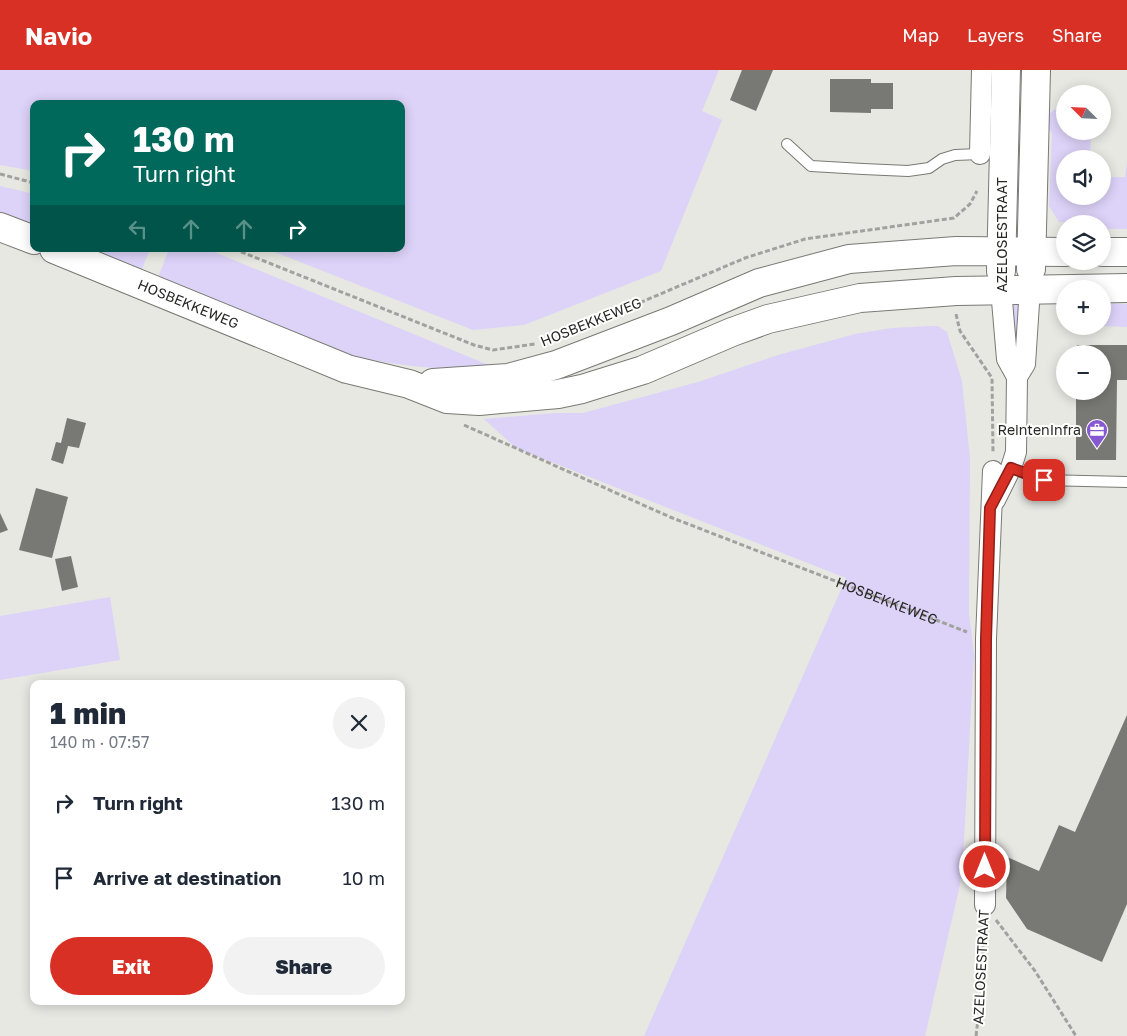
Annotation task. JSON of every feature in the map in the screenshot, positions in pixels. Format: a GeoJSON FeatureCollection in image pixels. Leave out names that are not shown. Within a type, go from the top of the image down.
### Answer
{"type":"FeatureCollection","features":[{"type":"Feature","properties":{"kind":"main road","name":"AZELOSESTRAAT"},"geometry":{"type":"LineString","coordinates":[[1001,289],[1006,81],[1036,81],[1030,288]]}},
{"type":"Feature","properties":{"kind":"main road"},"geometry":{"type":"LineString","coordinates":[[0,226],[30,238]]}},
{"type":"Feature","properties":{"kind":"main road","name":"HOSBEKKEWEG"},"geometry":{"type":"LineString","coordinates":[[409,384],[508,378],[556,365],[671,321],[734,293],[794,272],[848,260],[956,251],[1056,252]]}},
{"type":"Feature","properties":{"kind":"main road","name":"HOSBEKKEWEG"},"geometry":{"type":"LineString","coordinates":[[61,252],[347,369],[409,384],[447,399],[493,400],[558,394],[644,370],[732,332],[809,308],[860,298],[1001,289],[1127,288]]}},
{"type":"Feature","properties":{"kind":"main road"},"geometry":{"type":"LineString","coordinates":[[1111,252],[1127,252]]}},
{"type":"Feature","properties":{"kind":"street"},"geometry":{"type":"LineString","coordinates":[[980,154],[982,70]]}},
{"type":"Feature","properties":{"kind":"street","name":"AZELOSESTRAAT"},"geometry":{"type":"LineString","coordinates":[[985,905],[986,639],[990,508],[1002,469],[1016,452],[1017,377],[1025,364],[1030,288]]}},
{"type":"Feature","properties":{"kind":"street","name":"AZELOSESTRAAT"},"geometry":{"type":"LineString","coordinates":[[1001,289],[1007,360],[1017,377]]}},
{"type":"Feature","properties":{"kind":"lane"},"geometry":{"type":"LineString","coordinates":[[787,144],[811,166],[863,169],[908,171],[929,168],[942,159],[955,155],[980,154]]}},
{"type":"Feature","properties":{"kind":"lane"},"geometry":{"type":"LineString","coordinates":[[1002,469],[1044,480],[1127,482]]}},
{"type":"Feature","properties":{"kind":"path","name":"AZELOSESTRAAT"},"geometry":{"type":"LineString","coordinates":[[954,218],[977,195],[980,181],[980,154]]}},
{"type":"Feature","properties":{"kind":"path"},"geometry":{"type":"LineString","coordinates":[[0,174],[30,182]]}},
{"type":"Feature","properties":{"kind":"path"},"geometry":{"type":"LineString","coordinates":[[954,218],[956,251]]}},
{"type":"Feature","properties":{"kind":"path","name":"HOSBEKKEWEG"},"geometry":{"type":"LineString","coordinates":[[574,330],[745,258],[805,239],[954,218]]}},
{"type":"Feature","properties":{"kind":"path","name":"HOSBEKKEWEG"},"geometry":{"type":"LineString","coordinates":[[242,252],[474,345],[493,350],[542,343]]}},
{"type":"Feature","properties":{"kind":"path"},"geometry":{"type":"LineString","coordinates":[[956,291],[955,313],[960,331],[992,378],[1002,469]]}},
{"type":"Feature","properties":{"kind":"path","name":"HOSBEKKEWEG"},"geometry":{"type":"LineString","coordinates":[[461,424],[670,517],[986,639]]}},
{"type":"Feature","properties":{"kind":"path","name":"AZELOSESTRAAT"},"geometry":{"type":"LineString","coordinates":[[976,1036],[983,978],[985,905]]}},
{"type":"Feature","properties":{"kind":"path"},"geometry":{"type":"LineString","coordinates":[[985,905],[1035,971],[1076,1036]]}},
{"type":"Feature","properties":{"kind":"shaded area"},"geometry":{"type":"Polygon","coordinates":[[[0,70],[719,70],[702,111],[722,120],[661,271],[524,325],[473,330],[275,252],[405,252],[405,100],[30,100],[30,170],[0,165],[0,70]]]}},
{"type":"Feature","properties":{"kind":"shaded area"},"geometry":{"type":"Polygon","coordinates":[[[1019,109],[1030,110],[1019,210],[1017,207],[1019,109]]]}},
{"type":"Feature","properties":{"kind":"shaded area"},"geometry":{"type":"Polygon","coordinates":[[[1056,109],[1056,140],[1091,140],[1090,150],[1056,150],[1056,205],[1111,205],[1111,177],[1125,177],[1127,162],[1127,229],[1111,229],[1111,215],[1056,215],[1056,217],[1049,206],[1052,134],[1044,118],[1056,109]]]}},
{"type":"Feature","properties":{"kind":"shaded area"},"geometry":{"type":"Polygon","coordinates":[[[0,186],[30,193],[30,228],[0,216],[0,186]]]}},
{"type":"Feature","properties":{"kind":"shaded area"},"geometry":{"type":"Polygon","coordinates":[[[86,252],[149,252],[140,274],[86,252]]]}},
{"type":"Feature","properties":{"kind":"shaded area"},"geometry":{"type":"Polygon","coordinates":[[[168,252],[214,252],[491,366],[458,369],[438,368],[401,365],[365,358],[294,337],[157,280],[168,252]]]}},
{"type":"Feature","properties":{"kind":"shaded area"},"geometry":{"type":"Polygon","coordinates":[[[1111,303],[1127,304],[1127,327],[1111,326],[1111,303]]]}},
{"type":"Feature","properties":{"kind":"shaded area"},"geometry":{"type":"Polygon","coordinates":[[[1014,304],[1020,304],[1017,364],[1013,307],[1014,304]]]}},
{"type":"Feature","properties":{"kind":"shaded area"},"geometry":{"type":"Polygon","coordinates":[[[938,326],[947,332],[962,381],[970,458],[969,613],[974,655],[962,876],[925,1036],[644,1036],[846,578],[516,448],[484,419],[556,413],[583,413],[698,382],[778,355],[855,334],[892,328],[938,326]]]}},
{"type":"Feature","properties":{"kind":"shaded area"},"geometry":{"type":"Polygon","coordinates":[[[110,597],[120,660],[0,680],[0,616],[110,597]]]}},
{"type":"Feature","properties":{"kind":"building"},"geometry":{"type":"Polygon","coordinates":[[[742,70],[773,70],[756,111],[730,100],[742,70]]]}},
{"type":"Feature","properties":{"kind":"building"},"geometry":{"type":"Polygon","coordinates":[[[830,79],[871,79],[871,83],[893,83],[893,109],[871,109],[871,113],[830,112],[830,79]]]}},
{"type":"Feature","properties":{"kind":"building"},"geometry":{"type":"Polygon","coordinates":[[[1111,345],[1127,345],[1127,380],[1117,380],[1116,460],[1076,460],[1076,400],[1111,400],[1111,345]]]}},
{"type":"Feature","properties":{"kind":"building"},"geometry":{"type":"Polygon","coordinates":[[[67,418],[86,423],[79,448],[68,446],[63,464],[51,460],[56,442],[61,443],[67,418]]]}},
{"type":"Feature","properties":{"kind":"building"},"geometry":{"type":"Polygon","coordinates":[[[36,488],[68,497],[52,558],[19,550],[36,488]]]}},
{"type":"Feature","properties":{"kind":"building"},"geometry":{"type":"Polygon","coordinates":[[[0,513],[8,530],[0,533],[0,513]]]}},
{"type":"Feature","properties":{"kind":"building"},"geometry":{"type":"Polygon","coordinates":[[[71,556],[78,587],[62,591],[55,559],[71,556]]]}},
{"type":"Feature","properties":{"kind":"building"},"geometry":{"type":"Polygon","coordinates":[[[1127,715],[1127,904],[1102,962],[1027,929],[1006,898],[1007,857],[1039,871],[1059,825],[1075,832],[1127,715]]]}},
{"type":"Feature","properties":{"kind":"place","name":"ReintenInfra"},"geometry":{"type":"Point","coordinates":[1097,449]}},
{"type":"Feature","properties":{"kind":"route"},"geometry":{"type":"LineString","coordinates":[[985,867],[986,639],[990,508],[1011,468],[1044,480]]}}]}
